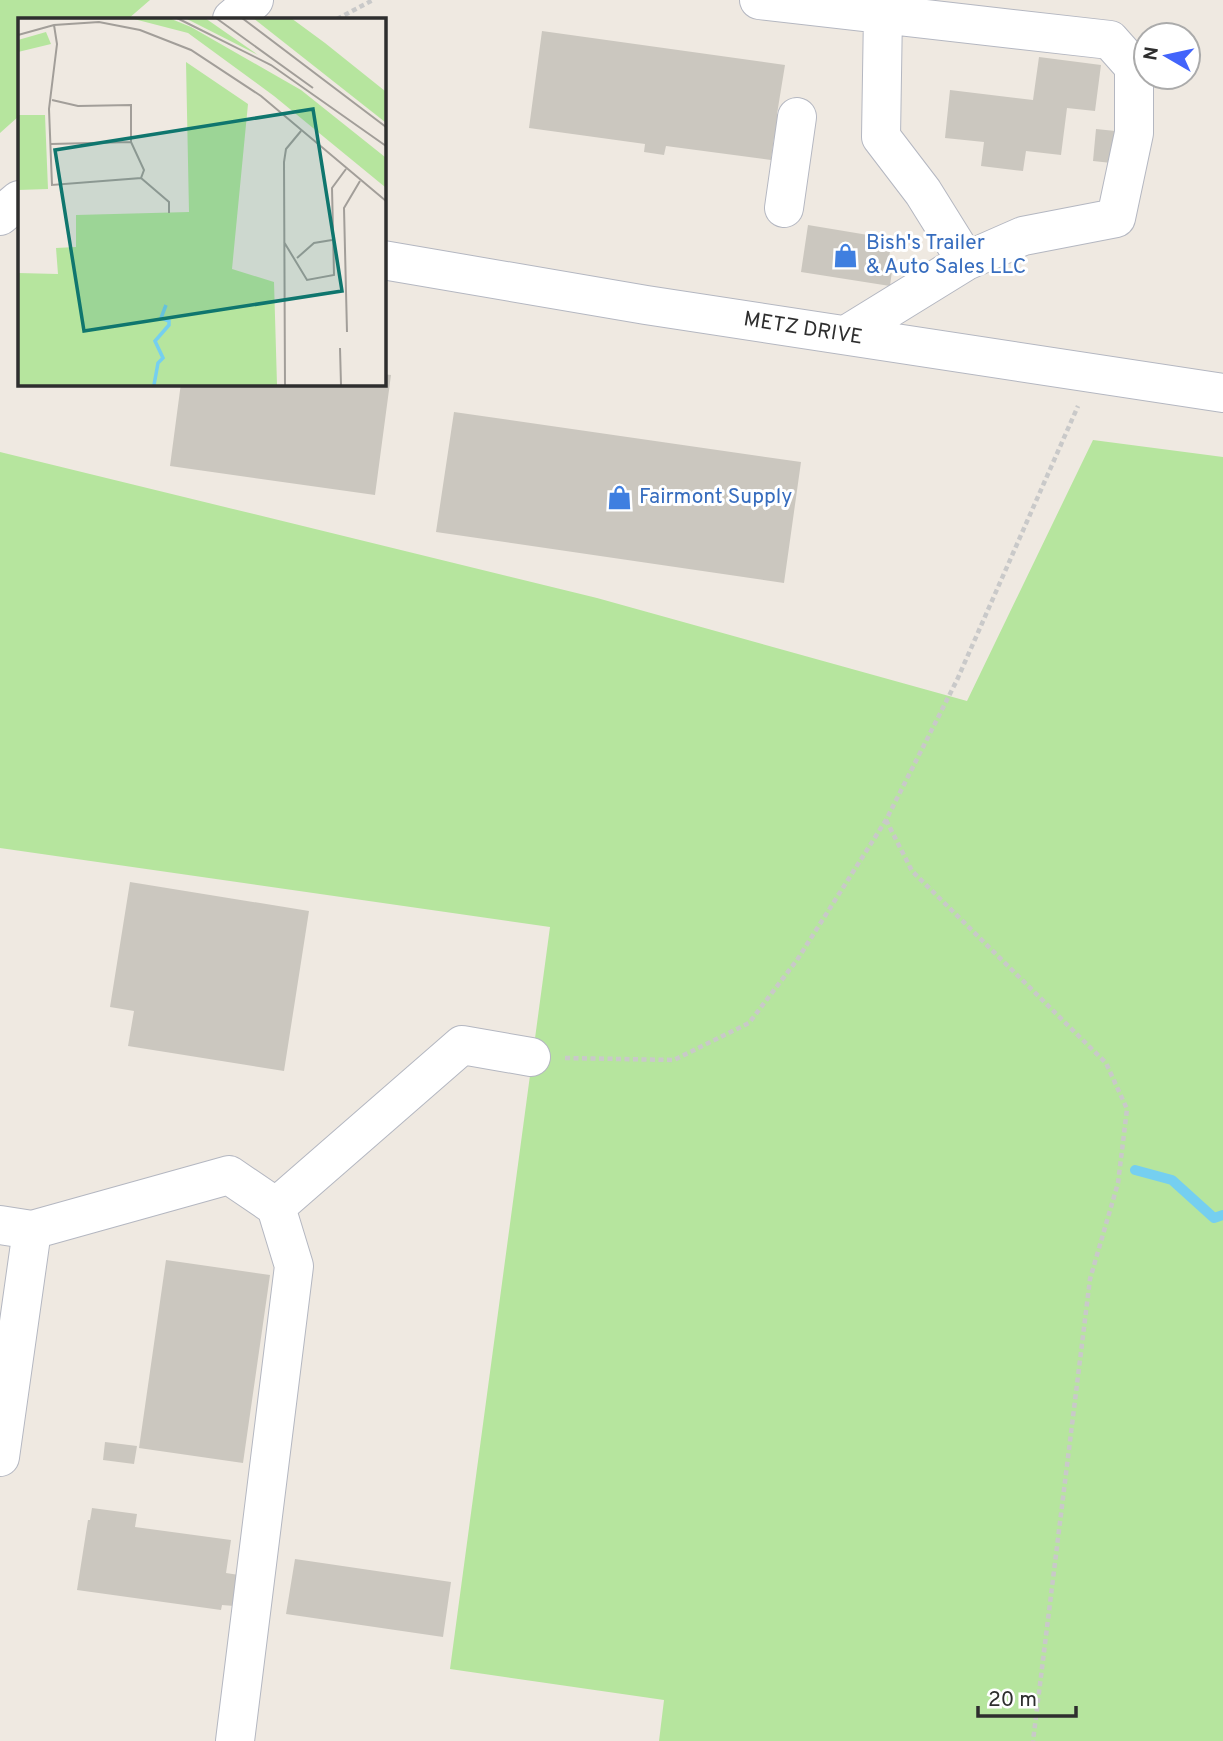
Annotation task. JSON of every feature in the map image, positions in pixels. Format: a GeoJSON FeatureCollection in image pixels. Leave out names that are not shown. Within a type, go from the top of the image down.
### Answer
{"type":"FeatureCollection","features":[{"type":"Feature","properties":{"kind":"street"},"geometry":{"type":"LineString","coordinates":[[233,18],[254,0]]}},
{"type":"Feature","properties":{"kind":"street"},"geometry":{"type":"LineString","coordinates":[[759,0],[1110,40],[1134,67],[1134,133],[1116,218],[1023,236],[966,261],[846,335]]}},
{"type":"Feature","properties":{"kind":"street"},"geometry":{"type":"LineString","coordinates":[[883,13],[881,137],[923,192],[966,261]]}},
{"type":"Feature","properties":{"kind":"street"},"geometry":{"type":"LineString","coordinates":[[784,208],[797,117]]}},
{"type":"Feature","properties":{"kind":"street"},"geometry":{"type":"LineString","coordinates":[[0,216],[18,201]]}},
{"type":"Feature","properties":{"kind":"street","name":"METZ DRIVE"},"geometry":{"type":"LineString","coordinates":[[385,260],[646,305],[1223,393]]}},
{"type":"Feature","properties":{"kind":"street"},"geometry":{"type":"LineString","coordinates":[[276,1207],[462,1045],[531,1057]]}},
{"type":"Feature","properties":{"kind":"street"},"geometry":{"type":"LineString","coordinates":[[0,1458],[16,1227],[229,1175],[276,1207],[294,1266],[235,1741]]}},
{"type":"Feature","properties":{"kind":"path"},"geometry":{"type":"LineString","coordinates":[[339,18],[373,0]]}},
{"type":"Feature","properties":{"kind":"path"},"geometry":{"type":"LineString","coordinates":[[531,1057],[674,1060],[749,1023],[797,960],[886,820],[957,680],[1092,373]]}},
{"type":"Feature","properties":{"kind":"path"},"geometry":{"type":"LineString","coordinates":[[886,820],[912,871],[1106,1063],[1127,1109],[1118,1183],[1090,1279],[1033,1741]]}},
{"type":"Feature","properties":{"kind":"green space"},"geometry":{"type":"Polygon","coordinates":[[[0,0],[150,0],[129,18],[18,18],[18,117],[0,133],[0,0]]]}},
{"type":"Feature","properties":{"kind":"green space"},"geometry":{"type":"Polygon","coordinates":[[[1093,440],[1223,457],[1223,1741],[659,1741],[664,1700],[450,1669],[550,927],[0,848],[0,452],[597,598],[967,701],[1093,440]]]}},
{"type":"Feature","properties":{"kind":"building"},"geometry":{"type":"Polygon","coordinates":[[[542,31],[785,65],[777,114],[790,116],[786,140],[774,138],[771,160],[666,146],[664,155],[644,152],[645,144],[529,128],[542,31]]]}},
{"type":"Feature","properties":{"kind":"building"},"geometry":{"type":"Polygon","coordinates":[[[1039,57],[1101,65],[1095,111],[1067,108],[1061,155],[1026,151],[1023,171],[981,166],[984,142],[945,138],[950,90],[1033,100],[1039,57]]]}},
{"type":"Feature","properties":{"kind":"building"},"geometry":{"type":"Polygon","coordinates":[[[1096,129],[1125,132],[1121,164],[1093,161],[1096,129]]]}},
{"type":"Feature","properties":{"kind":"building","name":"Bish's Trailer & Auto Sales LLC"},"geometry":{"type":"Polygon","coordinates":[[[808,225],[892,239],[887,270],[892,271],[890,286],[801,272],[808,225]]]}},
{"type":"Feature","properties":{"kind":"building"},"geometry":{"type":"Polygon","coordinates":[[[385,374],[391,375],[375,495],[170,466],[181,385],[385,385],[385,374]]]}},
{"type":"Feature","properties":{"kind":"building","name":"Fairmont Supply"},"geometry":{"type":"Polygon","coordinates":[[[454,412],[801,462],[784,583],[436,532],[454,412]]]}},
{"type":"Feature","properties":{"kind":"building"},"geometry":{"type":"Polygon","coordinates":[[[130,882],[309,911],[284,1071],[128,1046],[134,1011],[110,1007],[130,882]]]}},
{"type":"Feature","properties":{"kind":"building"},"geometry":{"type":"Polygon","coordinates":[[[166,1260],[270,1275],[243,1463],[139,1448],[166,1260]]]}},
{"type":"Feature","properties":{"kind":"building"},"geometry":{"type":"Polygon","coordinates":[[[105,1442],[137,1446],[134,1464],[103,1460],[105,1442]]]}},
{"type":"Feature","properties":{"kind":"building"},"geometry":{"type":"Polygon","coordinates":[[[92,1508],[137,1514],[135,1527],[231,1540],[226,1573],[239,1575],[234,1606],[222,1605],[221,1610],[77,1590],[92,1508]]]}},
{"type":"Feature","properties":{"kind":"building"},"geometry":{"type":"Polygon","coordinates":[[[295,1559],[451,1582],[443,1637],[286,1614],[295,1559]]]}},
{"type":"Feature","properties":{"kind":"waterway"},"geometry":{"type":"LineString","coordinates":[[1135,1170],[1172,1180],[1214,1218],[1223,1215]]}},
{"type":"Feature","properties":{"kind":"place","name":"Bish's Trailer & Auto Sales LLC"},"geometry":{"type":"Point","coordinates":[846,255]}},
{"type":"Feature","properties":{"kind":"place","name":"Fairmont Supply"},"geometry":{"type":"Point","coordinates":[619,497]}}]}
